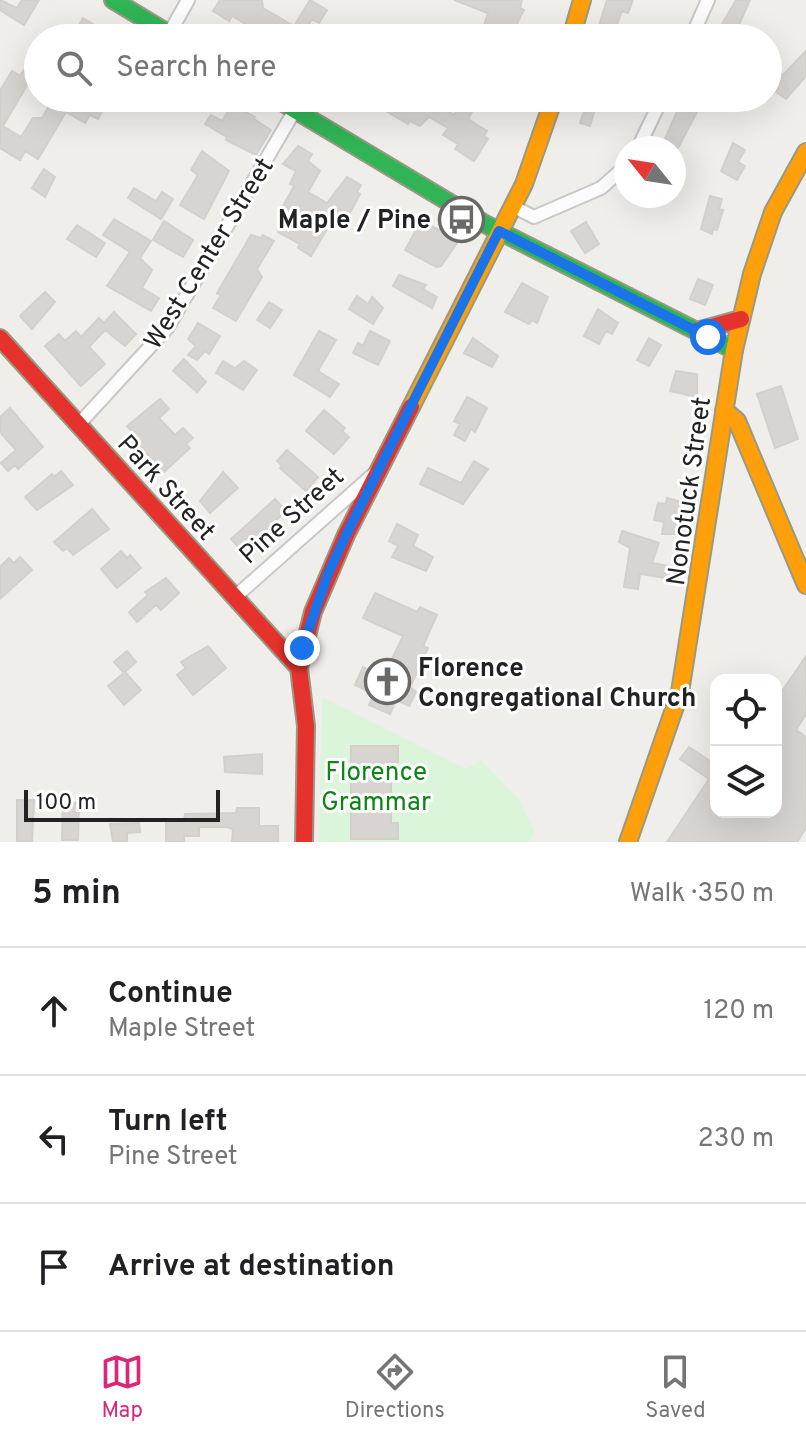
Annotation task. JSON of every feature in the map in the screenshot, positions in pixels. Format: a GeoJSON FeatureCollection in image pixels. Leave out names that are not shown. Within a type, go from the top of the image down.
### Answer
{"type":"FeatureCollection","features":[{"type":"Feature","properties":{"kind":"main road"},"geometry":{"type":"LineString","coordinates":[[113,0],[153,24]]}},
{"type":"Feature","properties":{"kind":"main road"},"geometry":{"type":"LineString","coordinates":[[575,24],[582,0]]}},
{"type":"Feature","properties":{"kind":"main road"},"geometry":{"type":"LineString","coordinates":[[298,112],[499,231],[734,350]]}},
{"type":"Feature","properties":{"kind":"main road","name":"Pine Street"},"geometry":{"type":"LineString","coordinates":[[304,842],[306,726],[299,668],[305,637],[328,574],[534,160],[549,112]]}},
{"type":"Feature","properties":{"kind":"main road","name":"Nonotuck Street"},"geometry":{"type":"LineString","coordinates":[[628,842],[680,692],[734,350],[757,254],[773,212],[806,152]]}},
{"type":"Feature","properties":{"kind":"main road"},"geometry":{"type":"LineString","coordinates":[[697,331],[741,319]]}},
{"type":"Feature","properties":{"kind":"main road","name":"Park Street"},"geometry":{"type":"LineString","coordinates":[[0,338],[299,668]]}},
{"type":"Feature","properties":{"kind":"main road"},"geometry":{"type":"LineString","coordinates":[[724,410],[737,421],[806,585]]}},
{"type":"Feature","properties":{"kind":"street"},"geometry":{"type":"LineString","coordinates":[[178,24],[188,0]]}},
{"type":"Feature","properties":{"kind":"street"},"geometry":{"type":"LineString","coordinates":[[697,24],[708,0]]}},
{"type":"Feature","properties":{"kind":"street","name":"West Center Street"},"geometry":{"type":"LineString","coordinates":[[79,424],[168,327],[294,112]]}},
{"type":"Feature","properties":{"kind":"street"},"geometry":{"type":"LineString","coordinates":[[644,136],[655,112]]}},
{"type":"Feature","properties":{"kind":"street"},"geometry":{"type":"LineString","coordinates":[[512,206],[534,217],[601,188],[614,177]]}},
{"type":"Feature","properties":{"kind":"street","name":"Pine Street"},"geometry":{"type":"LineString","coordinates":[[235,597],[379,470]]}},
{"type":"Feature","properties":{"kind":"green space","name":"Florence Grammar"},"geometry":{"type":"Polygon","coordinates":[[[322,697],[466,769],[481,760],[518,798],[535,832],[529,842],[319,842],[322,697]]]}},
{"type":"Feature","properties":{"kind":"building"},"geometry":{"type":"Polygon","coordinates":[[[0,0],[17,8],[22,0],[39,0],[24,25],[0,10],[0,0]]]}},
{"type":"Feature","properties":{"kind":"building"},"geometry":{"type":"Polygon","coordinates":[[[220,0],[262,0],[263,8],[291,24],[245,24],[232,16],[229,21],[213,11],[220,0]]]}},
{"type":"Feature","properties":{"kind":"building"},"geometry":{"type":"Polygon","coordinates":[[[310,0],[327,10],[319,23],[312,19],[309,24],[295,24],[310,0]]]}},
{"type":"Feature","properties":{"kind":"building"},"geometry":{"type":"Polygon","coordinates":[[[454,0],[522,0],[520,8],[524,10],[517,24],[484,24],[488,13],[454,0]]]}},
{"type":"Feature","properties":{"kind":"building"},"geometry":{"type":"Polygon","coordinates":[[[607,0],[633,0],[628,13],[622,11],[617,24],[599,24],[607,0]]]}},
{"type":"Feature","properties":{"kind":"building"},"geometry":{"type":"Polygon","coordinates":[[[736,0],[750,0],[739,24],[722,24],[736,0]]]}},
{"type":"Feature","properties":{"kind":"building"},"geometry":{"type":"Polygon","coordinates":[[[83,18],[93,24],[79,24],[83,18]]]}},
{"type":"Feature","properties":{"kind":"building"},"geometry":{"type":"Polygon","coordinates":[[[806,51],[806,76],[786,99],[782,96],[783,75],[806,51]]]}},
{"type":"Feature","properties":{"kind":"building"},"geometry":{"type":"Polygon","coordinates":[[[24,70],[24,90],[3,126],[21,137],[33,118],[42,118],[46,112],[66,112],[38,159],[25,151],[20,160],[0,148],[0,91],[12,71],[20,76],[24,70]]]}},
{"type":"Feature","properties":{"kind":"building"},"geometry":{"type":"Polygon","coordinates":[[[66,112],[102,112],[98,119],[90,115],[85,123],[66,112]]]}},
{"type":"Feature","properties":{"kind":"building"},"geometry":{"type":"Polygon","coordinates":[[[228,112],[245,112],[271,130],[256,155],[226,140],[227,137],[205,124],[211,115],[222,121],[228,112]]]}},
{"type":"Feature","properties":{"kind":"building"},"geometry":{"type":"Polygon","coordinates":[[[388,112],[449,112],[454,115],[456,112],[472,112],[468,119],[487,131],[484,136],[488,139],[474,161],[455,149],[458,144],[443,135],[448,128],[429,117],[420,126],[410,121],[408,124],[388,112]]]}},
{"type":"Feature","properties":{"kind":"building"},"geometry":{"type":"Polygon","coordinates":[[[584,112],[594,112],[590,126],[580,123],[584,112]]]}},
{"type":"Feature","properties":{"kind":"building"},"geometry":{"type":"Polygon","coordinates":[[[677,112],[697,112],[684,136],[666,136],[677,112]]]}},
{"type":"Feature","properties":{"kind":"building"},"geometry":{"type":"Polygon","coordinates":[[[733,143],[745,150],[738,162],[745,166],[737,180],[721,171],[733,143]]]}},
{"type":"Feature","properties":{"kind":"building"},"geometry":{"type":"Polygon","coordinates":[[[298,146],[312,154],[308,161],[320,171],[308,192],[327,203],[347,177],[361,185],[357,192],[360,194],[344,224],[334,218],[311,256],[298,248],[300,244],[278,232],[290,210],[283,206],[294,186],[290,184],[296,171],[283,164],[298,146]]]}},
{"type":"Feature","properties":{"kind":"building"},"geometry":{"type":"Polygon","coordinates":[[[202,151],[229,171],[204,219],[180,205],[198,175],[191,170],[202,151]]]}},
{"type":"Feature","properties":{"kind":"building"},"geometry":{"type":"Polygon","coordinates":[[[44,169],[55,177],[45,197],[32,188],[44,169]]]}},
{"type":"Feature","properties":{"kind":"building"},"geometry":{"type":"Polygon","coordinates":[[[134,188],[156,201],[162,192],[173,199],[161,219],[128,198],[134,188]]]}},
{"type":"Feature","properties":{"kind":"building"},"geometry":{"type":"Polygon","coordinates":[[[710,196],[722,199],[719,209],[723,210],[717,230],[713,229],[712,234],[701,229],[710,196]]]}},
{"type":"Feature","properties":{"kind":"building"},"geometry":{"type":"Polygon","coordinates":[[[114,219],[151,241],[140,258],[152,270],[142,288],[159,298],[151,311],[107,286],[130,252],[103,235],[114,219]]]}},
{"type":"Feature","properties":{"kind":"building"},"geometry":{"type":"Polygon","coordinates":[[[164,221],[193,240],[183,257],[153,240],[164,221]]]}},
{"type":"Feature","properties":{"kind":"building"},"geometry":{"type":"Polygon","coordinates":[[[421,221],[459,240],[441,266],[436,267],[405,250],[421,221]]]}},
{"type":"Feature","properties":{"kind":"building"},"geometry":{"type":"Polygon","coordinates":[[[586,222],[599,244],[585,253],[571,231],[586,222]]]}},
{"type":"Feature","properties":{"kind":"building"},"geometry":{"type":"Polygon","coordinates":[[[77,225],[105,243],[96,257],[67,239],[77,225]]]}},
{"type":"Feature","properties":{"kind":"building"},"geometry":{"type":"Polygon","coordinates":[[[251,235],[261,238],[263,235],[274,241],[257,269],[262,277],[236,321],[213,308],[221,295],[217,293],[251,235]]]}},
{"type":"Feature","properties":{"kind":"building"},"geometry":{"type":"Polygon","coordinates":[[[399,275],[426,285],[423,289],[437,297],[432,308],[393,286],[399,275]]]}},
{"type":"Feature","properties":{"kind":"building"},"geometry":{"type":"Polygon","coordinates":[[[698,279],[713,285],[705,305],[690,299],[698,279]]]}},
{"type":"Feature","properties":{"kind":"building"},"geometry":{"type":"Polygon","coordinates":[[[522,283],[548,297],[537,323],[532,320],[529,324],[505,312],[522,283]]]}},
{"type":"Feature","properties":{"kind":"building"},"geometry":{"type":"Polygon","coordinates":[[[45,292],[55,302],[32,329],[20,316],[45,292]]]}},
{"type":"Feature","properties":{"kind":"building"},"geometry":{"type":"Polygon","coordinates":[[[357,296],[368,304],[372,297],[383,308],[373,324],[349,309],[357,296]]]}},
{"type":"Feature","properties":{"kind":"building"},"geometry":{"type":"Polygon","coordinates":[[[269,302],[282,310],[270,328],[257,320],[269,302]]]}},
{"type":"Feature","properties":{"kind":"building"},"geometry":{"type":"Polygon","coordinates":[[[598,309],[618,323],[612,334],[606,331],[599,344],[584,336],[598,309]]]}},
{"type":"Feature","properties":{"kind":"building"},"geometry":{"type":"Polygon","coordinates":[[[114,312],[136,334],[125,346],[105,330],[89,347],[105,364],[81,386],[45,346],[59,334],[65,341],[76,331],[81,337],[99,318],[104,323],[114,312]]]}},
{"type":"Feature","properties":{"kind":"building"},"geometry":{"type":"Polygon","coordinates":[[[198,323],[220,336],[209,354],[205,351],[197,360],[188,355],[196,346],[188,339],[198,323]]]}},
{"type":"Feature","properties":{"kind":"building"},"geometry":{"type":"Polygon","coordinates":[[[319,331],[336,340],[318,371],[339,384],[330,397],[294,375],[319,331]]]}},
{"type":"Feature","properties":{"kind":"building"},"geometry":{"type":"Polygon","coordinates":[[[370,331],[390,341],[378,365],[353,353],[358,343],[363,346],[370,331]]]}},
{"type":"Feature","properties":{"kind":"building"},"geometry":{"type":"Polygon","coordinates":[[[473,338],[498,356],[492,367],[464,353],[473,338]]]}},
{"type":"Feature","properties":{"kind":"building"},"geometry":{"type":"Polygon","coordinates":[[[649,338],[661,345],[649,366],[637,360],[649,338]]]}},
{"type":"Feature","properties":{"kind":"building"},"geometry":{"type":"Polygon","coordinates":[[[184,359],[206,382],[197,392],[173,371],[184,359]]]}},
{"type":"Feature","properties":{"kind":"building"},"geometry":{"type":"Polygon","coordinates":[[[223,361],[235,368],[244,361],[257,370],[243,390],[216,373],[223,361]]]}},
{"type":"Feature","properties":{"kind":"building"},"geometry":{"type":"Polygon","coordinates":[[[676,371],[697,374],[697,397],[670,391],[676,371]]]}},
{"type":"Feature","properties":{"kind":"building"},"geometry":{"type":"Polygon","coordinates":[[[781,386],[798,439],[775,448],[757,394],[781,386]]]}},
{"type":"Feature","properties":{"kind":"building"},"geometry":{"type":"Polygon","coordinates":[[[467,397],[487,408],[475,432],[471,429],[465,441],[454,435],[460,424],[454,421],[467,397]]]}},
{"type":"Feature","properties":{"kind":"building"},"geometry":{"type":"Polygon","coordinates":[[[160,399],[169,409],[159,418],[175,435],[183,428],[193,438],[186,444],[190,448],[164,472],[132,438],[135,435],[127,426],[160,399]]]}},
{"type":"Feature","properties":{"kind":"building"},"geometry":{"type":"Polygon","coordinates":[[[10,408],[43,447],[18,469],[15,465],[8,471],[1,463],[16,450],[0,432],[0,417],[10,408]]]}},
{"type":"Feature","properties":{"kind":"building"},"geometry":{"type":"Polygon","coordinates":[[[324,410],[345,428],[342,431],[349,437],[334,454],[306,431],[324,410]]]}},
{"type":"Feature","properties":{"kind":"building"},"geometry":{"type":"Polygon","coordinates":[[[287,450],[318,477],[306,491],[280,468],[282,466],[277,461],[287,450]]]}},
{"type":"Feature","properties":{"kind":"building"},"geometry":{"type":"Polygon","coordinates":[[[474,461],[488,469],[463,504],[420,484],[428,468],[461,483],[474,461]]]}},
{"type":"Feature","properties":{"kind":"building"},"geometry":{"type":"Polygon","coordinates":[[[61,471],[73,485],[37,510],[25,497],[52,474],[54,477],[61,471]]]}},
{"type":"Feature","properties":{"kind":"building"},"geometry":{"type":"Polygon","coordinates":[[[223,472],[238,488],[210,513],[200,501],[223,472]]]}},
{"type":"Feature","properties":{"kind":"building"},"geometry":{"type":"Polygon","coordinates":[[[667,498],[690,504],[686,534],[662,534],[664,522],[654,520],[658,503],[666,504],[667,498]]]}},
{"type":"Feature","properties":{"kind":"building"},"geometry":{"type":"Polygon","coordinates":[[[275,499],[286,511],[243,552],[231,539],[275,499]]]}},
{"type":"Feature","properties":{"kind":"building"},"geometry":{"type":"Polygon","coordinates":[[[92,509],[109,529],[73,555],[67,548],[63,551],[54,542],[92,509]]]}},
{"type":"Feature","properties":{"kind":"building"},"geometry":{"type":"Polygon","coordinates":[[[397,524],[418,535],[413,546],[433,557],[426,571],[392,557],[398,546],[389,541],[397,524]]]}},
{"type":"Feature","properties":{"kind":"building"},"geometry":{"type":"Polygon","coordinates":[[[622,531],[659,543],[652,563],[675,567],[673,579],[640,574],[638,589],[624,587],[630,548],[619,542],[622,531]]]}},
{"type":"Feature","properties":{"kind":"building"},"geometry":{"type":"Polygon","coordinates":[[[121,551],[127,558],[130,555],[141,568],[117,588],[101,569],[121,551]]]}},
{"type":"Feature","properties":{"kind":"building"},"geometry":{"type":"Polygon","coordinates":[[[20,557],[32,570],[0,599],[0,567],[9,558],[14,563],[20,557]]]}},
{"type":"Feature","properties":{"kind":"building"},"geometry":{"type":"Polygon","coordinates":[[[166,578],[179,593],[161,610],[156,605],[137,622],[129,612],[148,595],[145,592],[166,578]]]}},
{"type":"Feature","properties":{"kind":"building"},"geometry":{"type":"Polygon","coordinates":[[[375,593],[417,612],[420,607],[437,615],[423,646],[428,648],[410,687],[416,692],[409,706],[396,700],[390,714],[369,705],[374,694],[355,685],[363,667],[379,675],[388,660],[391,661],[403,636],[363,618],[375,593]]]}},
{"type":"Feature","properties":{"kind":"building"},"geometry":{"type":"Polygon","coordinates":[[[208,646],[226,668],[193,695],[177,675],[186,668],[181,662],[208,646]]]}},
{"type":"Feature","properties":{"kind":"building"},"geometry":{"type":"Polygon","coordinates":[[[127,651],[136,662],[125,672],[141,690],[124,705],[108,686],[124,673],[114,662],[127,651]]]}},
{"type":"Feature","properties":{"kind":"building"},"geometry":{"type":"Polygon","coordinates":[[[806,656],[806,714],[796,730],[806,737],[806,828],[797,842],[667,842],[709,779],[680,759],[689,747],[710,761],[710,818],[782,818],[782,691],[806,656]]]}},
{"type":"Feature","properties":{"kind":"building"},"geometry":{"type":"Polygon","coordinates":[[[351,746],[398,746],[398,762],[391,762],[391,823],[398,823],[398,839],[351,839],[351,746]]]}},
{"type":"Feature","properties":{"kind":"building"},"geometry":{"type":"Polygon","coordinates":[[[262,754],[262,774],[225,772],[224,757],[262,754]]]}},
{"type":"Feature","properties":{"kind":"building"},"geometry":{"type":"Polygon","coordinates":[[[17,800],[34,800],[32,841],[17,841],[17,800]]]}},
{"type":"Feature","properties":{"kind":"building"},"geometry":{"type":"Polygon","coordinates":[[[63,802],[79,803],[78,840],[62,840],[63,802]]]}},
{"type":"Feature","properties":{"kind":"building"},"geometry":{"type":"Polygon","coordinates":[[[237,808],[259,808],[259,826],[278,826],[278,842],[232,842],[233,829],[199,827],[199,836],[184,836],[184,842],[166,842],[166,821],[184,820],[185,814],[236,813],[237,808]]]}},
{"type":"Feature","properties":{"kind":"building"},"geometry":{"type":"Polygon","coordinates":[[[139,823],[140,832],[127,833],[127,842],[113,842],[110,824],[139,823]]]}},
{"type":"Feature","properties":{"kind":"traffic: fast"},"geometry":{"type":"LineString","coordinates":[[113,0],[153,24]]}},
{"type":"Feature","properties":{"kind":"traffic: fast"},"geometry":{"type":"LineString","coordinates":[[298,112],[487,225],[734,350]]}},
{"type":"Feature","properties":{"kind":"traffic: slow"},"geometry":{"type":"LineString","coordinates":[[575,24],[582,0]]}},
{"type":"Feature","properties":{"kind":"traffic: slow"},"geometry":{"type":"LineString","coordinates":[[411,407],[524,184],[549,112]]}},
{"type":"Feature","properties":{"kind":"traffic: slow"},"geometry":{"type":"LineString","coordinates":[[628,842],[680,692],[734,350],[752,274],[773,212],[806,152]]}},
{"type":"Feature","properties":{"kind":"traffic: slow"},"geometry":{"type":"LineString","coordinates":[[724,410],[737,421],[806,585]]}},
{"type":"Feature","properties":{"kind":"traffic: jam"},"geometry":{"type":"LineString","coordinates":[[697,331],[741,319]]}},
{"type":"Feature","properties":{"kind":"traffic: jam"},"geometry":{"type":"LineString","coordinates":[[0,338],[299,668]]}},
{"type":"Feature","properties":{"kind":"traffic: jam"},"geometry":{"type":"LineString","coordinates":[[304,842],[306,726],[299,668],[313,612],[346,535],[411,407]]}},
{"type":"Feature","properties":{"kind":"place","name":"Maple / Pine"},"geometry":{"type":"Point","coordinates":[462,219]}},
{"type":"Feature","properties":{"kind":"place","name":"Florence Congregational Church"},"geometry":{"type":"Point","coordinates":[387,682]}},
{"type":"Feature","properties":{"kind":"route"},"geometry":{"type":"LineString","coordinates":[[302,648],[313,612],[346,535],[499,231],[708,337]]}}]}
